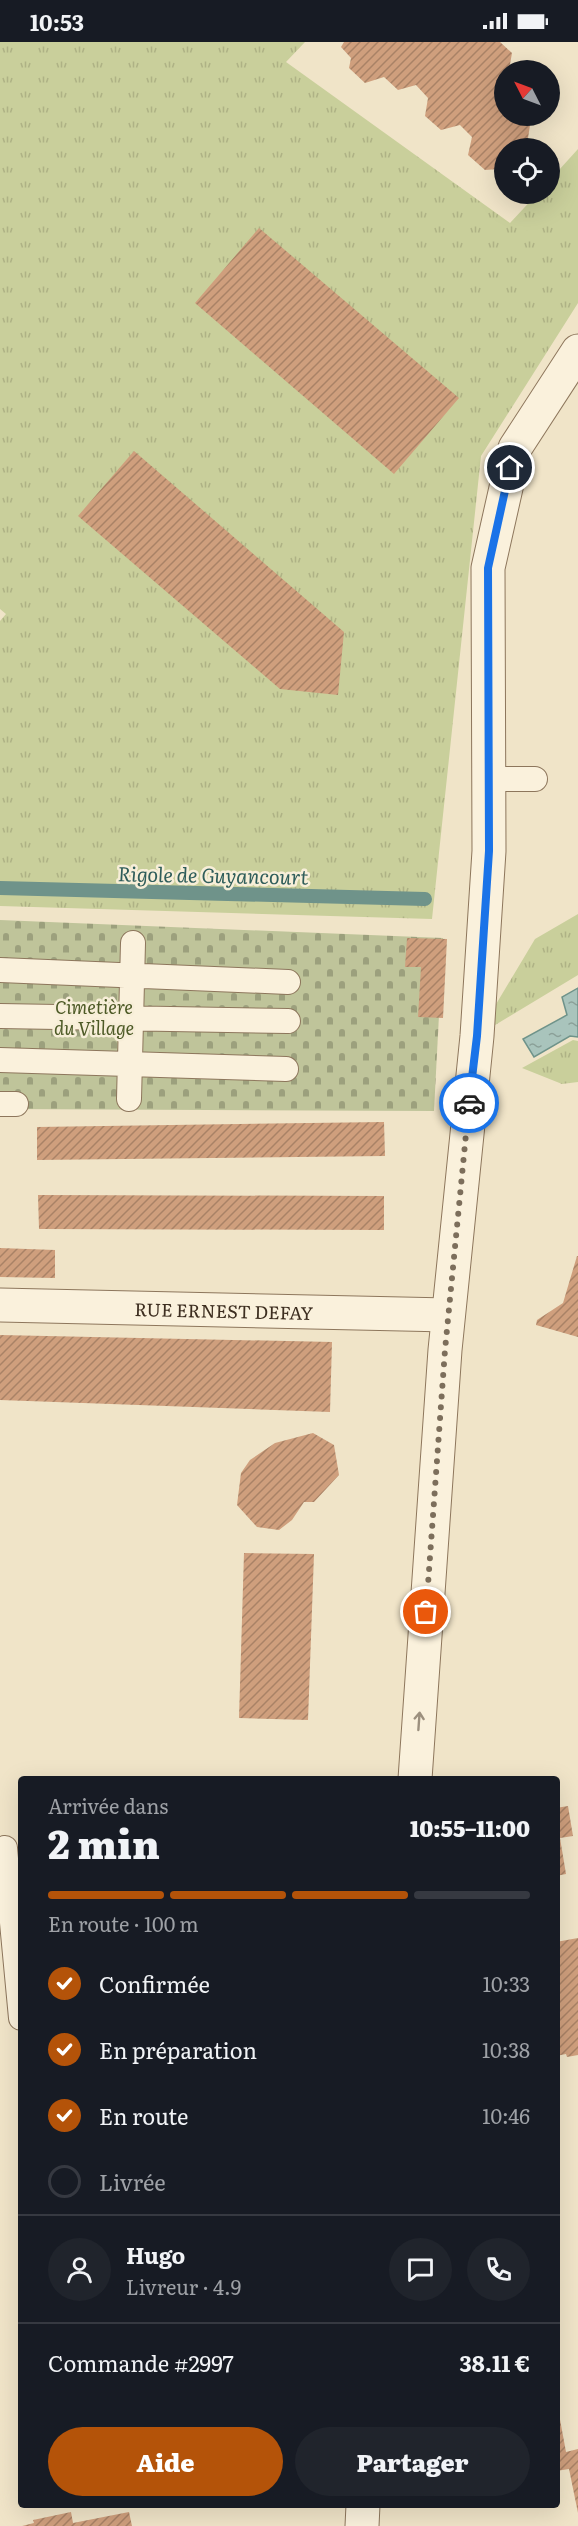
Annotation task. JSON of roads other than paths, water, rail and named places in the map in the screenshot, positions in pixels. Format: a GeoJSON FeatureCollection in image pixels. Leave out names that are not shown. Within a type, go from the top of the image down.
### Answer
{"type":"FeatureCollection","features":[{"type":"Feature","properties":{"kind":"street"},"geometry":{"type":"LineString","coordinates":[[415,1776],[448,1315],[477,1036],[489,851],[488,568],[515,448],[578,351]]}},
{"type":"Feature","properties":{"kind":"street","name":"RUE ERNEST DEFAY"},"geometry":{"type":"LineString","coordinates":[[0,1305],[448,1315]]}},
{"type":"Feature","properties":{"kind":"street"},"geometry":{"type":"LineString","coordinates":[[362,2526],[363,2508]]}},
{"type":"Feature","properties":{"kind":"lane"},"geometry":{"type":"LineString","coordinates":[[488,779],[535,779]]}},
{"type":"Feature","properties":{"kind":"lane"},"geometry":{"type":"LineString","coordinates":[[129,1099],[133,943]]}},
{"type":"Feature","properties":{"kind":"lane"},"geometry":{"type":"LineString","coordinates":[[0,970],[288,982]]}},
{"type":"Feature","properties":{"kind":"lane"},"geometry":{"type":"LineString","coordinates":[[0,1016],[288,1021]]}},
{"type":"Feature","properties":{"kind":"lane"},"geometry":{"type":"LineString","coordinates":[[0,1060],[286,1069]]}},
{"type":"Feature","properties":{"kind":"lane"},"geometry":{"type":"LineString","coordinates":[[5,1848],[18,1986]]}},
{"type":"Feature","properties":{"kind":"water"},"geometry":{"type":"Polygon","coordinates":[[[578,988],[578,1037],[570,1036],[534,1057],[523,1039],[567,1015],[562,997],[578,988]]]}},
{"type":"Feature","properties":{"kind":"waterway","name":"Rigole de Guyancourt"},"geometry":{"type":"LineString","coordinates":[[0,888],[425,899]]}},
{"type":"Feature","properties":{"kind":"park label","name":"Cimetière du Village"},"geometry":{"type":"Point","coordinates":[94,1016]}}]}
